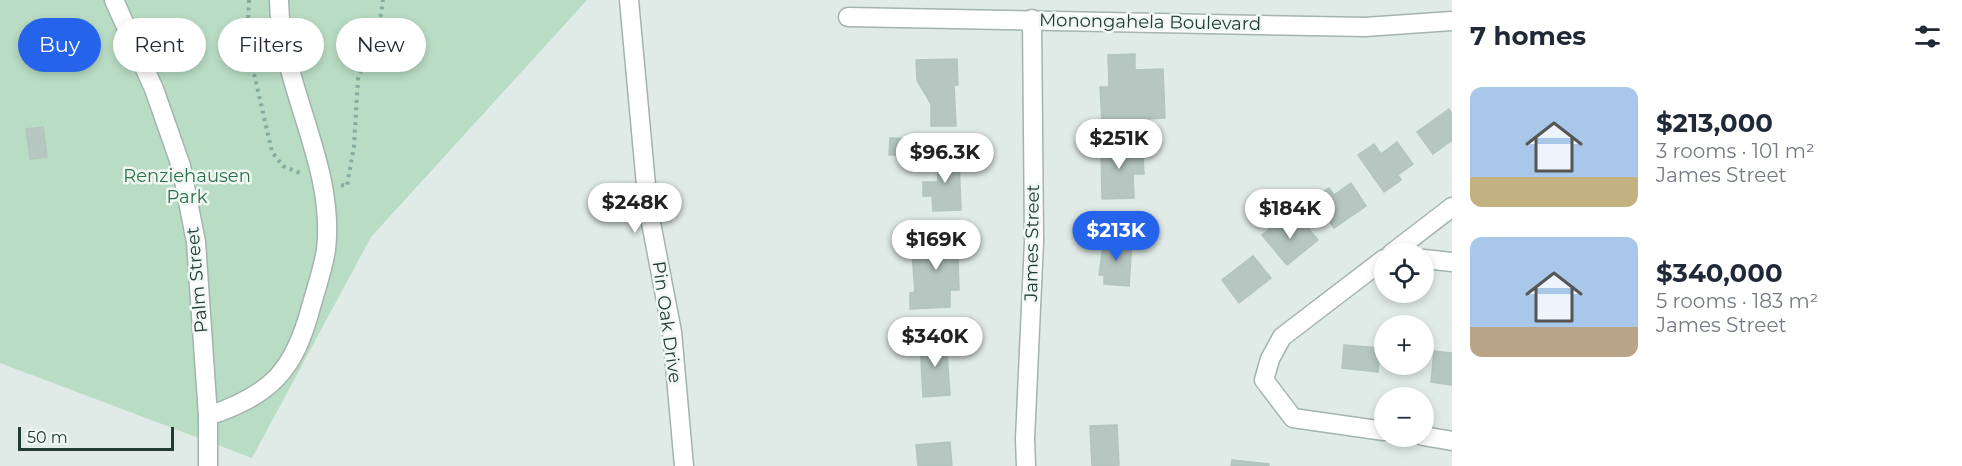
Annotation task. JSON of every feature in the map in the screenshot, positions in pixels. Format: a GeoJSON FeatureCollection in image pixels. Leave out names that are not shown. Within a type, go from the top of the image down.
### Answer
{"type":"FeatureCollection","features":[{"type":"Feature","properties":{"kind":"street","name":"Palm Street"},"geometry":{"type":"LineString","coordinates":[[114,0],[154,89],[182,166],[196,242],[208,416],[208,466]]}},
{"type":"Feature","properties":{"kind":"street"},"geometry":{"type":"LineString","coordinates":[[208,416],[238,406],[272,384],[288,366],[302,341],[326,250],[326,210],[322,181],[291,70],[279,0]]}},
{"type":"Feature","properties":{"kind":"street","name":"Pin Oak Drive"},"geometry":{"type":"LineString","coordinates":[[629,0],[648,207],[672,332],[684,466]]}},
{"type":"Feature","properties":{"kind":"street","name":"Monongahela Boulevard"},"geometry":{"type":"LineString","coordinates":[[848,16],[1365,27],[1452,21]]}},
{"type":"Feature","properties":{"kind":"street","name":"James Street"},"geometry":{"type":"LineString","coordinates":[[1026,466],[1024,439],[1034,241],[1032,19]]}},
{"type":"Feature","properties":{"kind":"street"},"geometry":{"type":"LineString","coordinates":[[1408,243],[1452,207]]}},
{"type":"Feature","properties":{"kind":"street"},"geometry":{"type":"LineString","coordinates":[[1434,262],[1452,262]]}},
{"type":"Feature","properties":{"kind":"street"},"geometry":{"type":"LineString","coordinates":[[1374,269],[1282,337],[1270,359],[1264,380],[1293,418],[1374,430]]}},
{"type":"Feature","properties":{"kind":"street"},"geometry":{"type":"LineString","coordinates":[[1434,438],[1452,441]]}},
{"type":"Feature","properties":{"kind":"green space","name":"Renziehausen Park"},"geometry":{"type":"Polygon","coordinates":[[[0,0],[587,0],[371,237],[252,458],[0,363],[0,0]]]}},
{"type":"Feature","properties":{"kind":"building"},"geometry":{"type":"Polygon","coordinates":[[[1135,54],[1135,70],[1163,69],[1165,118],[1102,121],[1100,87],[1109,87],[1108,55],[1135,54]]]}},
{"type":"Feature","properties":{"kind":"building"},"geometry":{"type":"Polygon","coordinates":[[[957,59],[958,85],[954,85],[956,126],[931,126],[931,104],[917,80],[916,60],[957,59]]]}},
{"type":"Feature","properties":{"kind":"building"},"geometry":{"type":"Polygon","coordinates":[[[1449,109],[1452,114],[1452,140],[1433,154],[1417,132],[1449,109]]]}},
{"type":"Feature","properties":{"kind":"building"},"geometry":{"type":"Polygon","coordinates":[[[43,127],[47,157],[30,159],[26,129],[43,127]]]}},
{"type":"Feature","properties":{"kind":"building"},"geometry":{"type":"Polygon","coordinates":[[[890,138],[910,139],[909,155],[889,155],[890,138]]]}},
{"type":"Feature","properties":{"kind":"building"},"geometry":{"type":"Polygon","coordinates":[[[1131,142],[1131,156],[1143,156],[1144,174],[1133,174],[1134,198],[1102,199],[1101,143],[1131,142]]]}},
{"type":"Feature","properties":{"kind":"building"},"geometry":{"type":"Polygon","coordinates":[[[1397,142],[1413,164],[1398,175],[1401,180],[1384,192],[1358,155],[1374,144],[1381,154],[1397,142]]]}},
{"type":"Feature","properties":{"kind":"building"},"geometry":{"type":"Polygon","coordinates":[[[954,151],[954,161],[959,160],[961,210],[933,211],[932,196],[923,196],[923,182],[938,182],[937,152],[954,151]]]}},
{"type":"Feature","properties":{"kind":"building"},"geometry":{"type":"Polygon","coordinates":[[[1351,183],[1366,206],[1334,228],[1314,198],[1329,188],[1334,195],[1351,183]]]}},
{"type":"Feature","properties":{"kind":"building"},"geometry":{"type":"Polygon","coordinates":[[[1300,219],[1318,240],[1287,265],[1262,235],[1278,222],[1286,231],[1300,219]]]}},
{"type":"Feature","properties":{"kind":"building"},"geometry":{"type":"Polygon","coordinates":[[[964,237],[965,258],[958,259],[959,290],[950,290],[950,307],[910,309],[910,293],[915,292],[911,239],[964,237]]]}},
{"type":"Feature","properties":{"kind":"building"},"geometry":{"type":"Polygon","coordinates":[[[1104,239],[1132,240],[1129,286],[1104,284],[1104,275],[1099,275],[1104,239]]]}},
{"type":"Feature","properties":{"kind":"building"},"geometry":{"type":"Polygon","coordinates":[[[1253,256],[1271,278],[1239,303],[1222,280],[1253,256]]]}},
{"type":"Feature","properties":{"kind":"building"},"geometry":{"type":"Polygon","coordinates":[[[946,338],[950,395],[923,397],[920,340],[946,338]]]}},
{"type":"Feature","properties":{"kind":"building"},"geometry":{"type":"Polygon","coordinates":[[[1344,345],[1374,348],[1374,372],[1342,368],[1344,345]]]}},
{"type":"Feature","properties":{"kind":"building"},"geometry":{"type":"Polygon","coordinates":[[[1434,351],[1452,353],[1452,385],[1431,382],[1432,375],[1434,375],[1434,351]]]}},
{"type":"Feature","properties":{"kind":"building"},"geometry":{"type":"Polygon","coordinates":[[[1117,425],[1119,465],[1092,466],[1090,426],[1117,425]]]}},
{"type":"Feature","properties":{"kind":"building"},"geometry":{"type":"Polygon","coordinates":[[[950,442],[952,466],[918,466],[916,445],[950,442]]]}},
{"type":"Feature","properties":{"kind":"building"},"geometry":{"type":"Polygon","coordinates":[[[1232,460],[1269,464],[1269,466],[1231,466],[1232,460]]]}}]}
